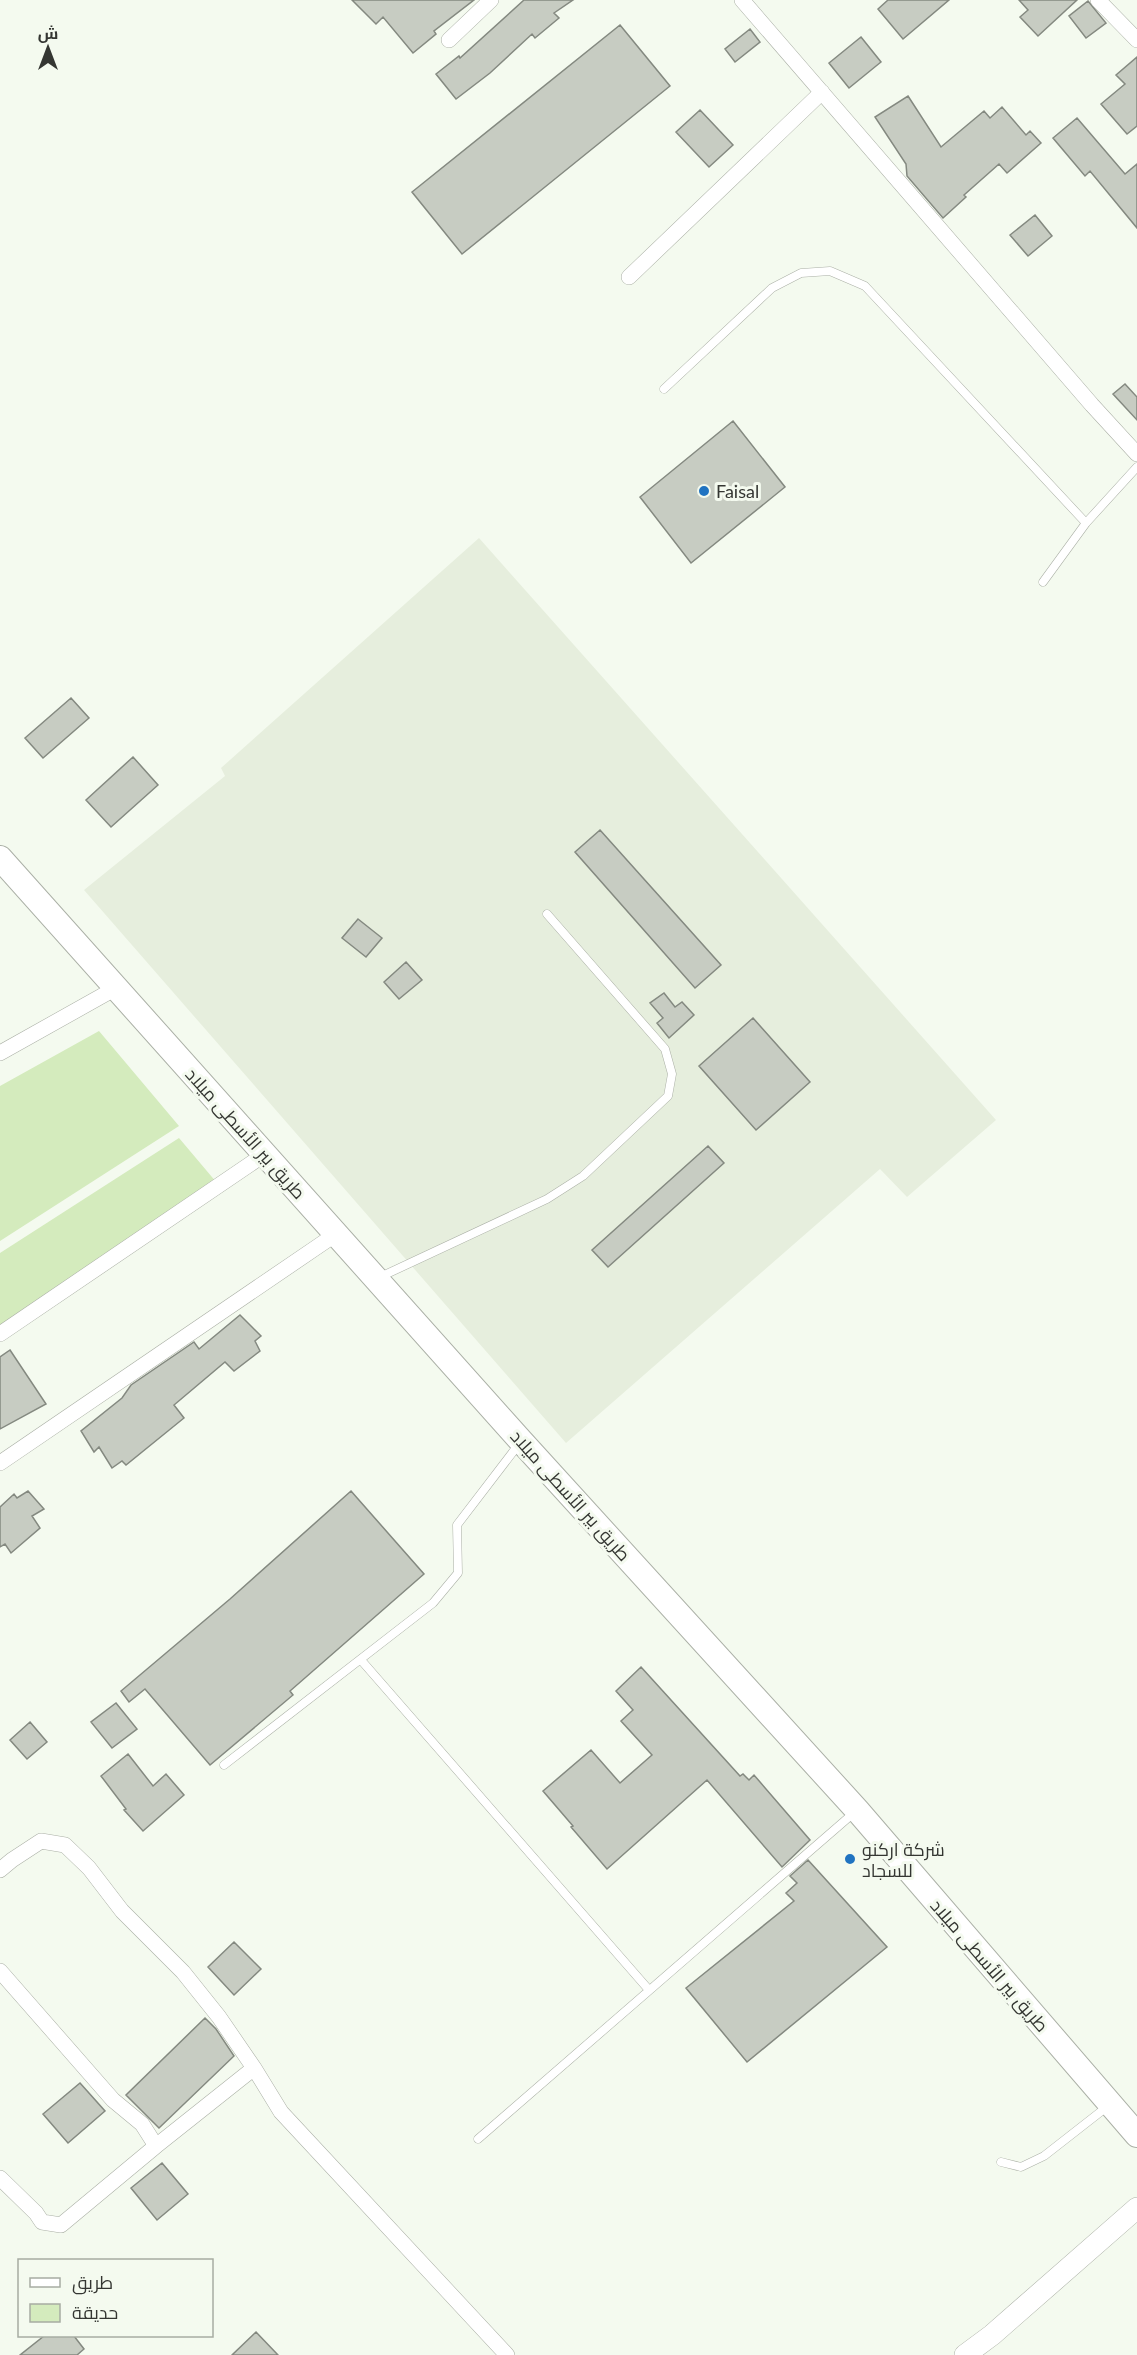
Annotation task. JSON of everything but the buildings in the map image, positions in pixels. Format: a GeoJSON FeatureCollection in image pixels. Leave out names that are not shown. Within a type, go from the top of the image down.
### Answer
{"type":"FeatureCollection","features":[{"type":"Feature","properties":{"kind":"main road","name":"طريق بير الأسطى ميلاد"},"geometry":{"type":"LineString","coordinates":[[0,858],[521,1441],[857,1810],[1137,2135]]}},
{"type":"Feature","properties":{"kind":"main road"},"geometry":{"type":"LineString","coordinates":[[965,2355],[992,2335],[1137,2208]]}},
{"type":"Feature","properties":{"kind":"street"},"geometry":{"type":"LineString","coordinates":[[449,40],[491,0]]}},
{"type":"Feature","properties":{"kind":"street"},"geometry":{"type":"LineString","coordinates":[[742,0],[1137,454]]}},
{"type":"Feature","properties":{"kind":"street"},"geometry":{"type":"LineString","coordinates":[[1098,0],[1137,40]]}},
{"type":"Feature","properties":{"kind":"street"},"geometry":{"type":"LineString","coordinates":[[629,277],[822,92]]}},
{"type":"Feature","properties":{"kind":"street"},"geometry":{"type":"LineString","coordinates":[[0,1053],[116,988]]}},
{"type":"Feature","properties":{"kind":"street"},"geometry":{"type":"LineString","coordinates":[[0,1334],[264,1154]]}},
{"type":"Feature","properties":{"kind":"street"},"geometry":{"type":"LineString","coordinates":[[0,1463],[336,1234]]}},
{"type":"Feature","properties":{"kind":"street"},"geometry":{"type":"LineString","coordinates":[[0,1870],[41,1841],[65,1845],[89,1868],[122,1911],[183,1972],[219,2017],[281,2112],[507,2355]]}},
{"type":"Feature","properties":{"kind":"street"},"geometry":{"type":"LineString","coordinates":[[0,1971],[113,2100],[142,2124],[156,2146]]}},
{"type":"Feature","properties":{"kind":"street"},"geometry":{"type":"LineString","coordinates":[[0,2178],[36,2213],[42,2223],[61,2224],[254,2068]]}},
{"type":"Feature","properties":{"kind":"lane"},"geometry":{"type":"LineString","coordinates":[[664,389],[772,288],[801,273],[830,271],[865,286],[1086,523]]}},
{"type":"Feature","properties":{"kind":"lane"},"geometry":{"type":"LineString","coordinates":[[1043,582],[1086,523],[1137,467]]}},
{"type":"Feature","properties":{"kind":"lane"},"geometry":{"type":"LineString","coordinates":[[377,1278],[547,1199],[583,1176],[668,1096],[672,1074],[665,1049],[547,914]]}},
{"type":"Feature","properties":{"kind":"lane"},"geometry":{"type":"LineString","coordinates":[[224,1765],[433,1603],[458,1573],[457,1525],[521,1441]]}},
{"type":"Feature","properties":{"kind":"lane"},"geometry":{"type":"LineString","coordinates":[[362,1660],[650,1990]]}},
{"type":"Feature","properties":{"kind":"lane"},"geometry":{"type":"LineString","coordinates":[[478,2139],[857,1810]]}},
{"type":"Feature","properties":{"kind":"lane"},"geometry":{"type":"LineString","coordinates":[[1001,2162],[1021,2167],[1044,2157],[1109,2105]]}},
{"type":"Feature","properties":{"kind":"shaded area"},"geometry":{"type":"Polygon","coordinates":[[[479,538],[996,1120],[907,1197],[880,1169],[566,1443],[84,890],[225,776],[221,768],[479,538]]]}},
{"type":"Feature","properties":{"kind":"green space"},"geometry":{"type":"Polygon","coordinates":[[[99,1031],[179,1126],[0,1241],[0,1086],[99,1031]]]}},
{"type":"Feature","properties":{"kind":"green space"},"geometry":{"type":"Polygon","coordinates":[[[179,1138],[217,1183],[0,1326],[0,1253],[179,1138]]]}},
{"type":"Feature","properties":{"kind":"place","name":"Faisal"},"geometry":{"type":"Point","coordinates":[704,491]}},
{"type":"Feature","properties":{"kind":"place","name":"شركة اركنو للسجاد"},"geometry":{"type":"Point","coordinates":[850,1859]}}]}
